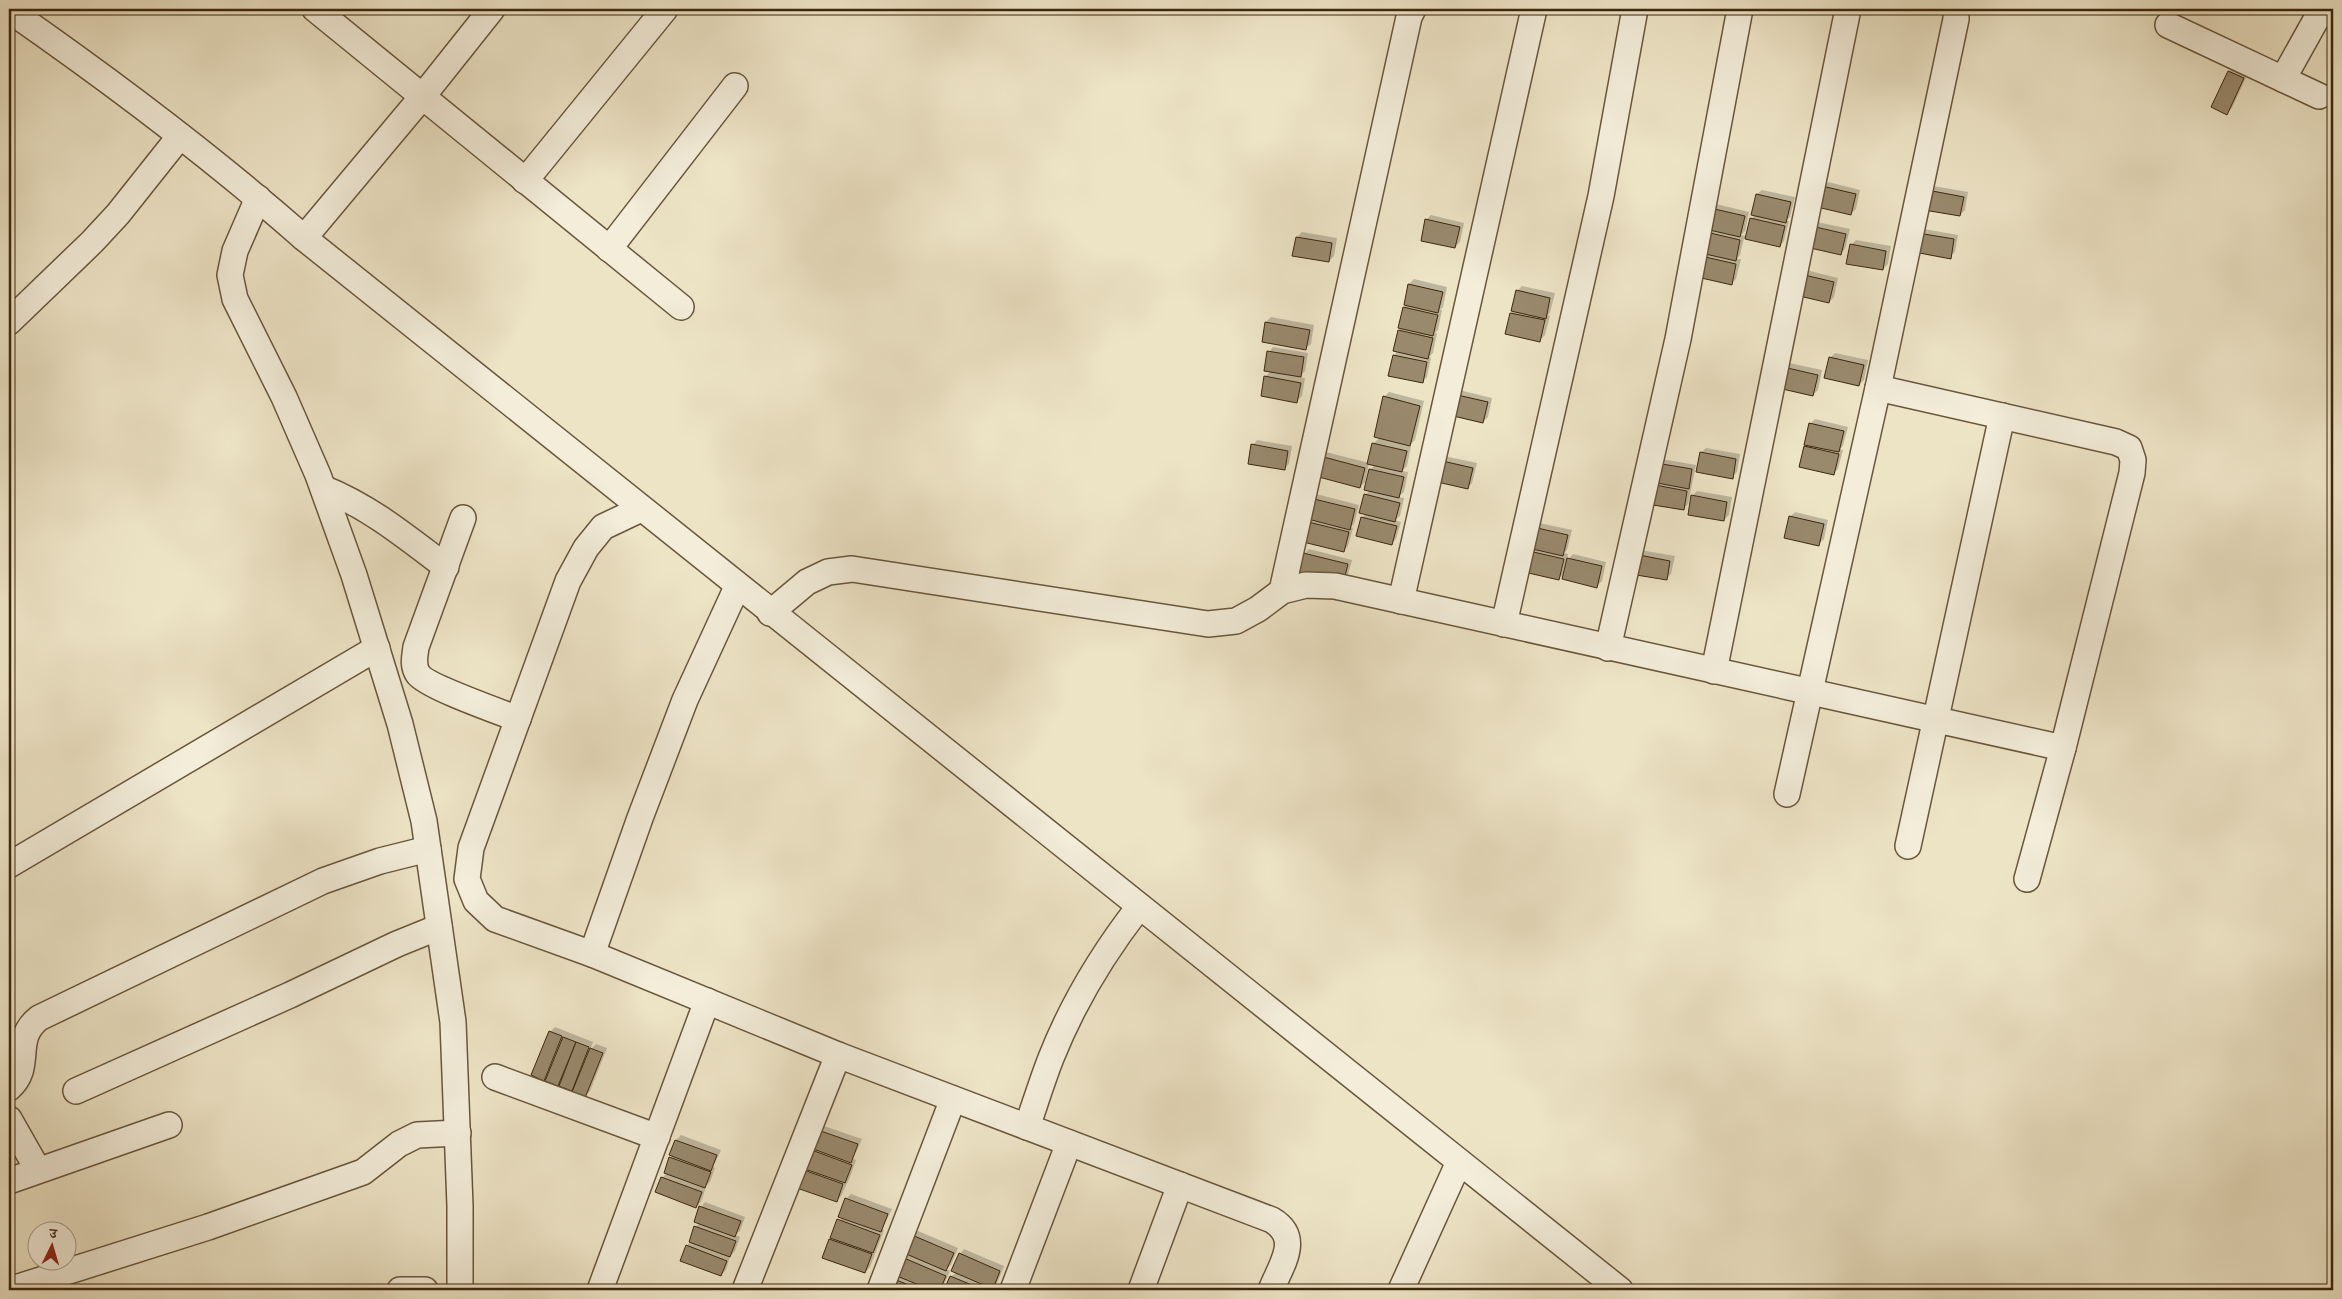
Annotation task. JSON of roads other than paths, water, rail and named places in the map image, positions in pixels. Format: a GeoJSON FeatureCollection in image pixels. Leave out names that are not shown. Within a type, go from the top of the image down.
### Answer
{"type":"FeatureCollection","features":[{"type":"Feature","properties":{"kind":"street"},"geometry":{"type":"LineString","coordinates":[[304,238],[422,97],[492,9]]}},
{"type":"Feature","properties":{"kind":"street"},"geometry":{"type":"LineString","coordinates":[[525,181],[665,9]]}},
{"type":"Feature","properties":{"kind":"street"},"geometry":{"type":"LineString","coordinates":[[1282,591],[1407,27],[1413,9]]}},
{"type":"Feature","properties":{"kind":"street"},"geometry":{"type":"LineString","coordinates":[[1401,602],[1534,9]]}},
{"type":"Feature","properties":{"kind":"street"},"geometry":{"type":"LineString","coordinates":[[1504,624],[1601,196],[1635,9]]}},
{"type":"Feature","properties":{"kind":"street"},"geometry":{"type":"LineString","coordinates":[[1608,648],[1678,339],[1740,9]]}},
{"type":"Feature","properties":{"kind":"street"},"geometry":{"type":"LineString","coordinates":[[1714,671],[1848,9]]}},
{"type":"Feature","properties":{"kind":"street"},"geometry":{"type":"LineString","coordinates":[[1787,794],[1878,388],[1954,28],[1956,9]]}},
{"type":"Feature","properties":{"kind":"street"},"geometry":{"type":"LineString","coordinates":[[2283,79],[2322,9]]}},
{"type":"Feature","properties":{"kind":"street"},"geometry":{"type":"LineString","coordinates":[[9,10],[180,136],[770,613],[1620,1290]]}},
{"type":"Feature","properties":{"kind":"street"},"geometry":{"type":"LineString","coordinates":[[319,10],[422,97],[680,307]]}},
{"type":"Feature","properties":{"kind":"street"},"geometry":{"type":"LineString","coordinates":[[2168,25],[2319,96]]}},
{"type":"Feature","properties":{"kind":"street"},"geometry":{"type":"LineString","coordinates":[[609,249],[735,86]]}},
{"type":"Feature","properties":{"kind":"street"},"geometry":{"type":"LineString","coordinates":[[9,322],[105,228],[180,136]]}},
{"type":"Feature","properties":{"kind":"street"},"geometry":{"type":"LineString","coordinates":[[258,198],[235,251],[230,275],[235,299],[284,396],[323,488],[377,648],[400,724],[424,821],[453,1022],[458,1134],[460,1290]]}},
{"type":"Feature","properties":{"kind":"street"},"geometry":{"type":"LineString","coordinates":[[1878,388],[2116,442],[2129,448],[2133,460],[2132,472],[2063,748],[2027,879]]}},
{"type":"Feature","properties":{"kind":"street"},"geometry":{"type":"LineString","coordinates":[[1908,846],[2002,416]]}},
{"type":"Feature","properties":{"kind":"street"},"geometry":{"type":"LineString","coordinates":[[323,488],[350,498],[375,513],[446,567]]}},
{"type":"Feature","properties":{"kind":"street"},"geometry":{"type":"LineString","coordinates":[[641,509],[603,527],[586,548],[568,581],[471,848],[467,879],[476,901],[495,919],[592,954],[838,1055],[1272,1220],[1282,1226],[1288,1238],[1288,1248],[1271,1290]]}},
{"type":"Feature","properties":{"kind":"street"},"geometry":{"type":"LineString","coordinates":[[463,518],[416,647],[414,662],[418,675],[434,684],[518,719]]}},
{"type":"Feature","properties":{"kind":"street"},"geometry":{"type":"LineString","coordinates":[[770,613],[807,582],[828,572],[852,570],[1208,624],[1236,620],[1258,609],[1282,591],[1306,585],[1335,586],[2063,748]]}},
{"type":"Feature","properties":{"kind":"street"},"geometry":{"type":"LineString","coordinates":[[592,954],[640,818],[685,700],[738,587]]}},
{"type":"Feature","properties":{"kind":"street"},"geometry":{"type":"LineString","coordinates":[[9,865],[377,648]]}},
{"type":"Feature","properties":{"kind":"street"},"geometry":{"type":"LineString","coordinates":[[9,1088],[19,1075],[22,1066],[24,1034],[39,1018],[323,881],[380,861],[428,849]]}},
{"type":"Feature","properties":{"kind":"street"},"geometry":{"type":"LineString","coordinates":[[1027,1127],[1051,1057],[1075,1008],[1118,935],[1139,907]]}},
{"type":"Feature","properties":{"kind":"street"},"geometry":{"type":"LineString","coordinates":[[76,1091],[290,995],[397,944],[440,927]]}},
{"type":"Feature","properties":{"kind":"street"},"geometry":{"type":"LineString","coordinates":[[600,1290],[707,1001]]}},
{"type":"Feature","properties":{"kind":"street"},"geometry":{"type":"LineString","coordinates":[[745,1290],[838,1055]]}},
{"type":"Feature","properties":{"kind":"street"},"geometry":{"type":"LineString","coordinates":[[495,1077],[657,1137]]}},
{"type":"Feature","properties":{"kind":"street"},"geometry":{"type":"LineString","coordinates":[[880,1290],[953,1099]]}},
{"type":"Feature","properties":{"kind":"street"},"geometry":{"type":"LineString","coordinates":[[9,1119],[38,1170]]}},
{"type":"Feature","properties":{"kind":"street"},"geometry":{"type":"LineString","coordinates":[[9,1181],[169,1125]]}},
{"type":"Feature","properties":{"kind":"street"},"geometry":{"type":"LineString","coordinates":[[9,1290],[208,1227],[363,1172],[399,1144],[417,1135],[458,1134]]}},
{"type":"Feature","properties":{"kind":"street"},"geometry":{"type":"LineString","coordinates":[[1013,1290],[1069,1143]]}},
{"type":"Feature","properties":{"kind":"street"},"geometry":{"type":"LineString","coordinates":[[1401,1290],[1459,1162]]}},
{"type":"Feature","properties":{"kind":"street"},"geometry":{"type":"LineString","coordinates":[[1141,1290],[1180,1185]]}},
{"type":"Feature","properties":{"kind":"street"},"geometry":{"type":"LineString","coordinates":[[400,1290],[426,1290]]}}]}
